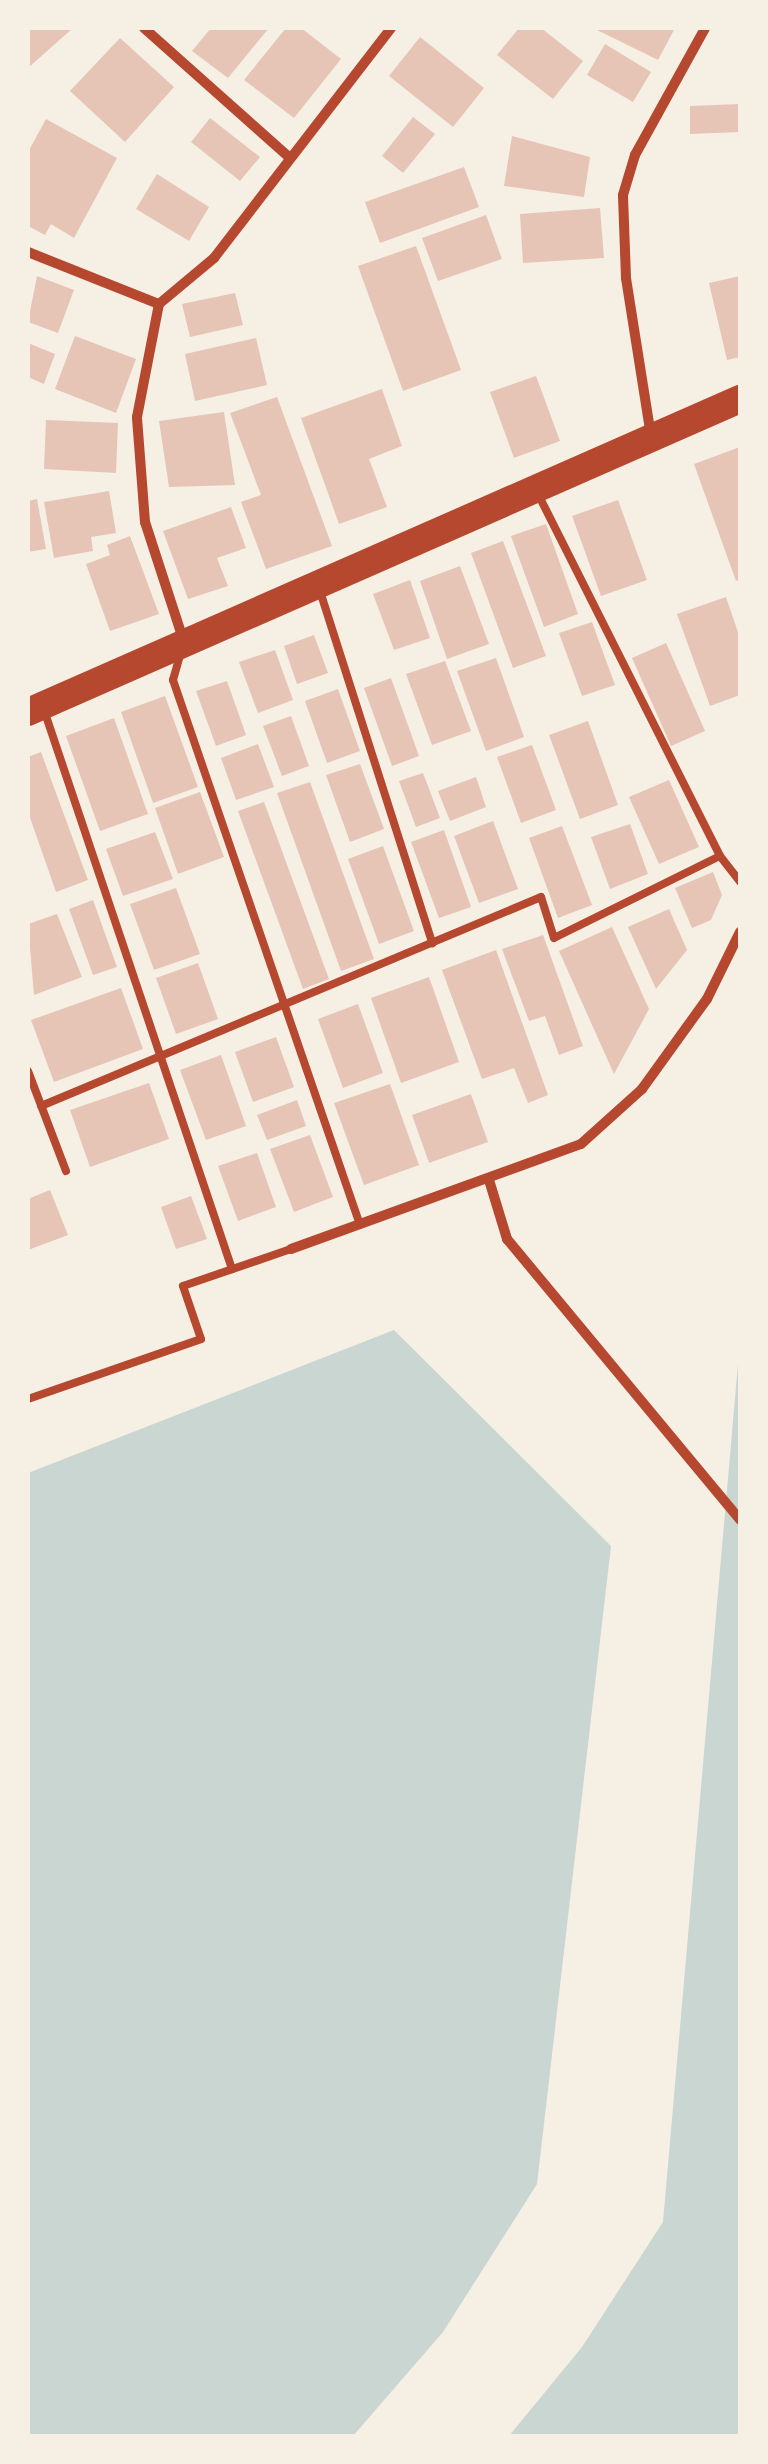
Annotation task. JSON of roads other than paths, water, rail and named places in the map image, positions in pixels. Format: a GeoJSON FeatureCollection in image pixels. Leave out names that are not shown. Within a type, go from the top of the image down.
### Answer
{"type":"FeatureCollection","features":[{"type":"Feature","properties":{"kind":"highway"},"geometry":{"type":"LineString","coordinates":[[35,709],[740,399]]}},
{"type":"Feature","properties":{"kind":"street"},"geometry":{"type":"LineString","coordinates":[[144,28],[289,157]]}},
{"type":"Feature","properties":{"kind":"street"},"geometry":{"type":"LineString","coordinates":[[184,642],[144,522],[137,417],[159,304],[214,258],[391,28]]}},
{"type":"Feature","properties":{"kind":"street"},"geometry":{"type":"LineString","coordinates":[[652,437],[626,278],[623,196],[636,155],[705,28]]}},
{"type":"Feature","properties":{"kind":"street"},"geometry":{"type":"LineString","coordinates":[[28,252],[159,304]]}},
{"type":"Feature","properties":{"kind":"street"},"geometry":{"type":"LineString","coordinates":[[291,1249],[581,1144],[642,1089],[708,999],[740,932]]}},
{"type":"Feature","properties":{"kind":"street"},"geometry":{"type":"LineString","coordinates":[[490,1180],[507,1239],[740,1520]]}},
{"type":"Feature","properties":{"kind":"lane"},"geometry":{"type":"LineString","coordinates":[[535,488],[720,856],[740,882]]}},
{"type":"Feature","properties":{"kind":"lane"},"geometry":{"type":"LineString","coordinates":[[318,584],[432,943]]}},
{"type":"Feature","properties":{"kind":"lane"},"geometry":{"type":"LineString","coordinates":[[184,642],[174,680],[360,1225]]}},
{"type":"Feature","properties":{"kind":"lane"},"geometry":{"type":"LineString","coordinates":[[35,709],[232,1269]]}},
{"type":"Feature","properties":{"kind":"lane"},"geometry":{"type":"LineString","coordinates":[[41,1106],[541,897],[554,938],[720,856]]}},
{"type":"Feature","properties":{"kind":"lane"},"geometry":{"type":"LineString","coordinates":[[28,1071],[66,1171]]}},
{"type":"Feature","properties":{"kind":"lane"},"geometry":{"type":"LineString","coordinates":[[28,1399],[201,1339],[183,1286],[291,1249]]}}]}
